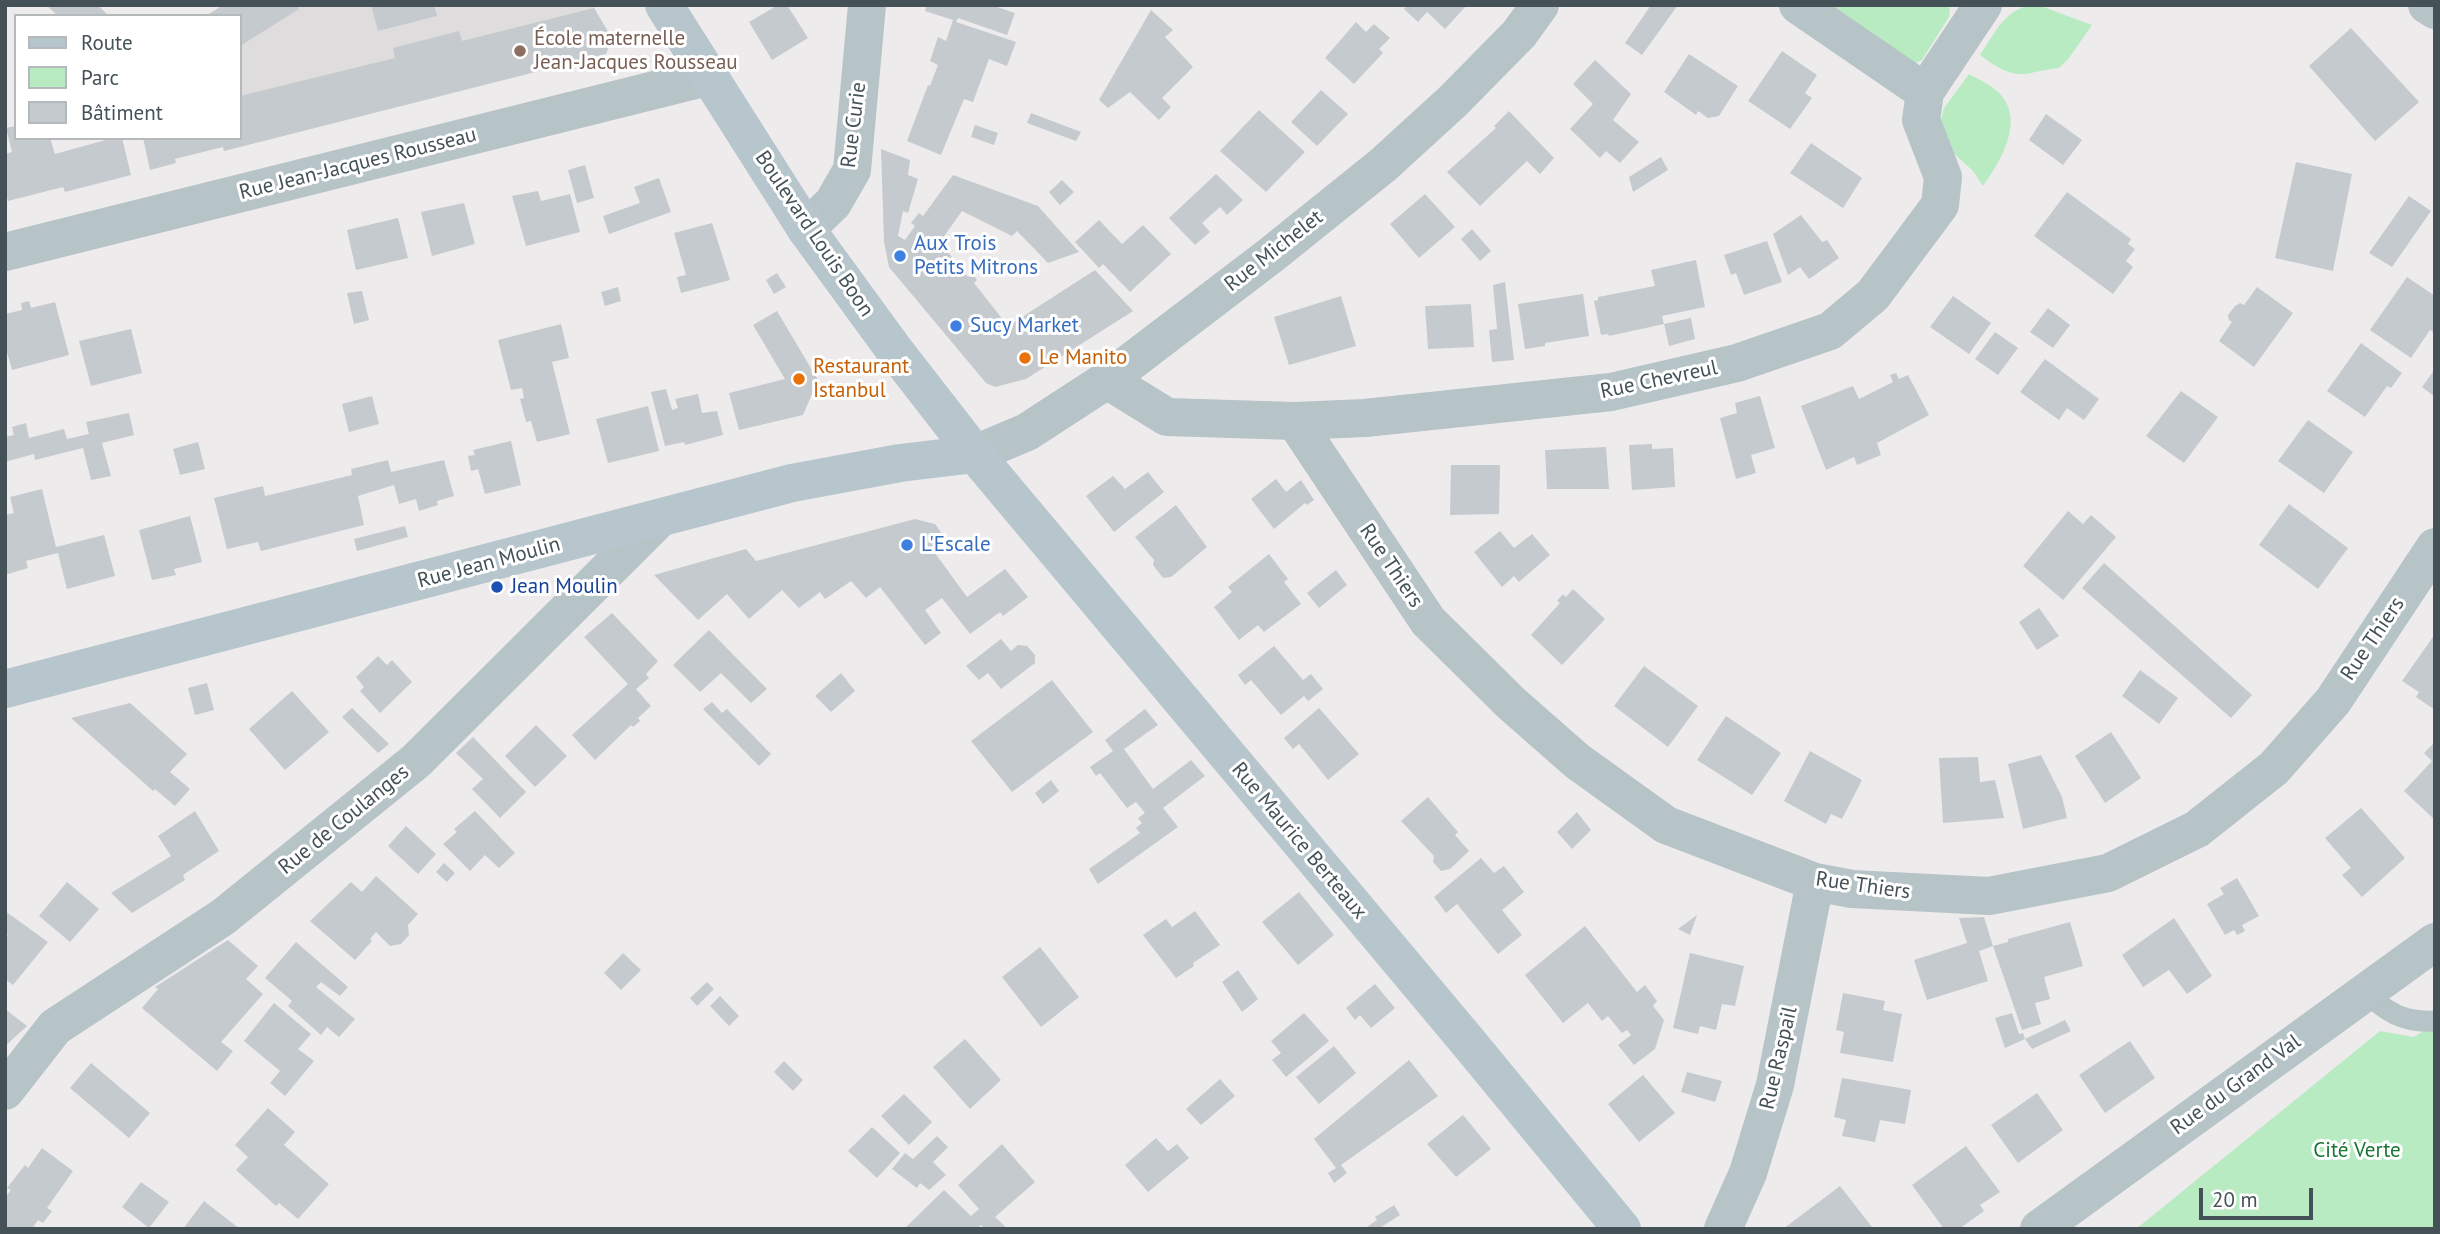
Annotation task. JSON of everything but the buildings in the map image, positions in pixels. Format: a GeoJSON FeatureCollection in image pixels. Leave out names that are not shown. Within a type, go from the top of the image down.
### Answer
{"type":"FeatureCollection","features":[{"type":"Feature","properties":{"kind":"street","name":"Boulevard Louis Boon"},"geometry":{"type":"LineString","coordinates":[[664,5],[806,229],[895,351],[975,454]]}},
{"type":"Feature","properties":{"kind":"street","name":"Rue Curie"},"geometry":{"type":"LineString","coordinates":[[806,229],[833,203],[852,170],[867,5]]}},
{"type":"Feature","properties":{"kind":"street","name":"Rue Michelet"},"geometry":{"type":"LineString","coordinates":[[975,454],[1027,432],[1107,380],[1270,255],[1383,165],[1519,34],[1540,5]]}},
{"type":"Feature","properties":{"kind":"street"},"geometry":{"type":"LineString","coordinates":[[1798,5],[1925,92],[1980,6]]}},
{"type":"Feature","properties":{"kind":"street"},"geometry":{"type":"LineString","coordinates":[[2427,5],[2435,10]]}},
{"type":"Feature","properties":{"kind":"street","name":"Rue Jean-Jacques Rousseau"},"geometry":{"type":"LineString","coordinates":[[5,252],[711,76]]}},
{"type":"Feature","properties":{"kind":"street","name":"Rue Chevreul"},"geometry":{"type":"LineString","coordinates":[[1107,380],[1167,417],[1295,421],[1365,418],[1611,392],[1737,363],[1830,331],[1873,295],[1940,205],[1943,177],[1921,120],[1925,92]]}},
{"type":"Feature","properties":{"kind":"street","name":"Rue Thiers"},"geometry":{"type":"LineString","coordinates":[[1295,421],[1428,621],[1520,712],[1577,761],[1666,825],[1815,882],[1852,889],[1989,896],[2108,873],[2197,828],[2274,768],[2333,701],[2435,547]]}},
{"type":"Feature","properties":{"kind":"street","name":"Rue Jean Moulin"},"geometry":{"type":"LineString","coordinates":[[5,689],[792,483],[900,463],[975,454]]}},
{"type":"Feature","properties":{"kind":"street","name":"Rue Maurice Berteaux"},"geometry":{"type":"LineString","coordinates":[[975,454],[1622,1229]]}},
{"type":"Feature","properties":{"kind":"street","name":"Rue de Coulanges"},"geometry":{"type":"LineString","coordinates":[[5,1091],[55,1027],[223,917],[416,761],[660,518]]}},
{"type":"Feature","properties":{"kind":"street","name":"Rue Raspail"},"geometry":{"type":"LineString","coordinates":[[1723,1229],[1748,1173],[1775,1086],[1815,882]]}},
{"type":"Feature","properties":{"kind":"street","name":"Rue du Grand Val"},"geometry":{"type":"LineString","coordinates":[[2039,1229],[2435,942]]}},
{"type":"Feature","properties":{"kind":"lane"},"geometry":{"type":"LineString","coordinates":[[2367,990],[2376,1003],[2394,1016],[2424,1022],[2435,1021]]}},
{"type":"Feature","properties":{"kind":"shaded area"},"geometry":{"type":"Polygon","coordinates":[[[224,5],[592,5],[612,38],[606,54],[224,151],[221,140],[242,140],[242,14],[209,14],[224,5]]]}},
{"type":"Feature","properties":{"kind":"green space"},"geometry":{"type":"Polygon","coordinates":[[[1824,5],[1947,5],[1950,9],[1949,17],[1922,60],[1915,63],[1824,5]]]}},
{"type":"Feature","properties":{"kind":"green space"},"geometry":{"type":"Polygon","coordinates":[[[2038,5],[2092,25],[2059,68],[2017,74],[1997,67],[1980,55],[2003,21],[2018,10],[2038,5]]]}},
{"type":"Feature","properties":{"kind":"green space"},"geometry":{"type":"Polygon","coordinates":[[[1969,74],[1997,91],[2006,102],[2010,114],[2008,139],[1983,186],[1973,171],[1949,149],[1940,124],[1944,108],[1969,74]]]}},
{"type":"Feature","properties":{"kind":"green space","name":"Cité Verte"},"geometry":{"type":"Polygon","coordinates":[[[2435,1023],[2435,1229],[2136,1229],[2380,1031],[2414,1037],[2435,1023]]]}},
{"type":"Feature","properties":{"kind":"place","name":"École maternelle Jean-Jacques Rousseau"},"geometry":{"type":"Point","coordinates":[520,51]}},
{"type":"Feature","properties":{"kind":"place","name":"Aux Trois Petits Mitrons"},"geometry":{"type":"Point","coordinates":[900,256]}},
{"type":"Feature","properties":{"kind":"place","name":"Sucy Market"},"geometry":{"type":"Point","coordinates":[956,326]}},
{"type":"Feature","properties":{"kind":"place","name":"Le Manito"},"geometry":{"type":"Point","coordinates":[1025,358]}},
{"type":"Feature","properties":{"kind":"place","name":"Restaurant Istanbul"},"geometry":{"type":"Point","coordinates":[799,379]}},
{"type":"Feature","properties":{"kind":"place","name":"L'Escale"},"geometry":{"type":"Point","coordinates":[907,545]}},
{"type":"Feature","properties":{"kind":"place","name":"Jean Moulin"},"geometry":{"type":"Point","coordinates":[497,587]}}]}
